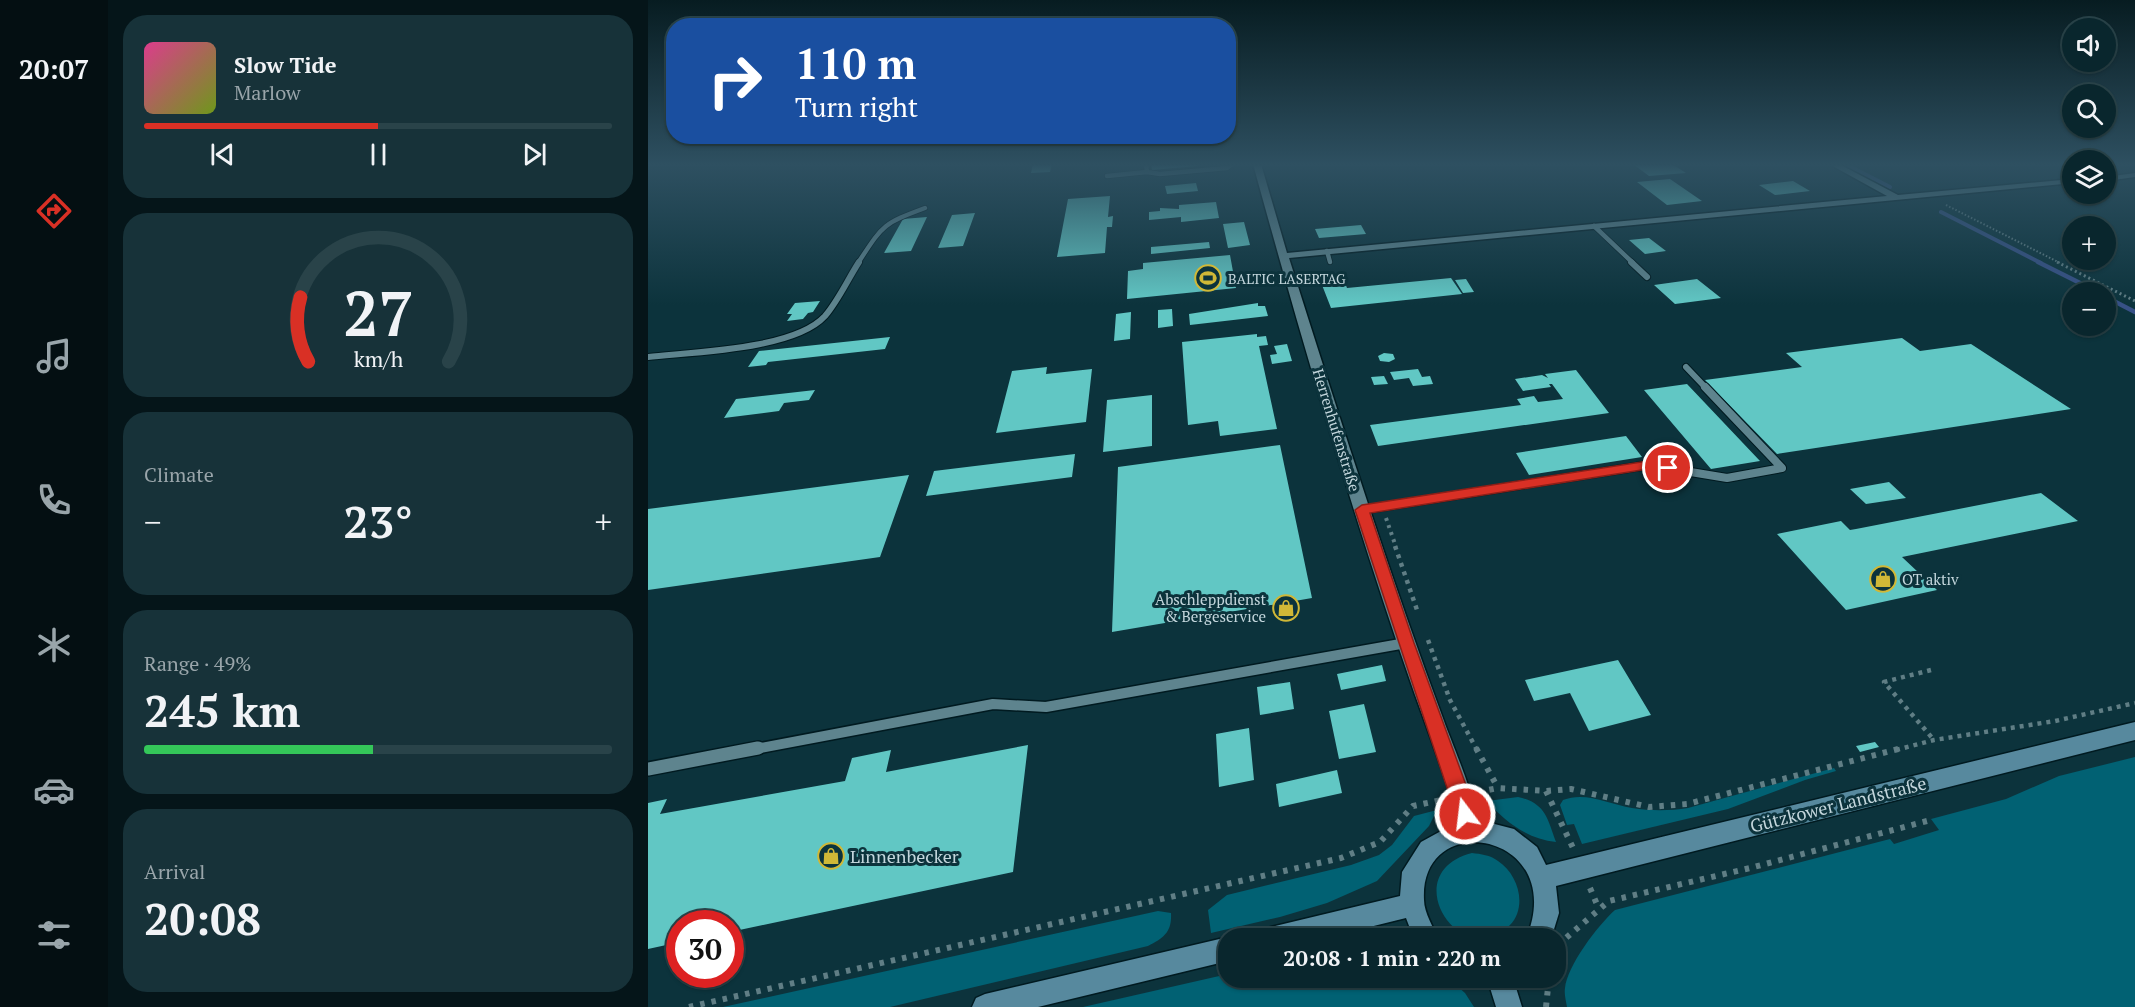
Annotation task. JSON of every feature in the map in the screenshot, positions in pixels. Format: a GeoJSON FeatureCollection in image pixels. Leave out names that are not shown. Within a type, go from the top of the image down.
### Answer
{"type":"FeatureCollection","features":[{"type":"Feature","properties":{"kind":"main road","name":"Gützkower Landstraße"},"geometry":{"type":"LineString","coordinates":[[1542,878],[2135,731]]}},
{"type":"Feature","properties":{"kind":"main road"},"geometry":{"type":"LineString","coordinates":[[1419,928],[1412,905],[1411,886],[1416,869],[1425,853],[1444,837],[1468,830],[1484,830],[1512,841],[1524,851],[1542,878],[1547,897],[1547,916],[1542,928]]}},
{"type":"Feature","properties":{"kind":"main road"},"geometry":{"type":"LineString","coordinates":[[1317,928],[1412,905]]}},
{"type":"Feature","properties":{"kind":"main road"},"geometry":{"type":"LineString","coordinates":[[985,1007],[1218,951]]}},
{"type":"Feature","properties":{"kind":"main road"},"geometry":{"type":"LineString","coordinates":[[1503,988],[1509,1007]]}},
{"type":"Feature","properties":{"kind":"street","name":"Herrenhufenstraße"},"geometry":{"type":"LineString","coordinates":[[1270,211],[1362,510],[1406,643],[1461,796],[1468,830]]}},
{"type":"Feature","properties":{"kind":"street"},"geometry":{"type":"LineString","coordinates":[[1282,256],[1756,211]]}},
{"type":"Feature","properties":{"kind":"lane"},"geometry":{"type":"LineString","coordinates":[[648,357],[774,341],[812,327],[825,317],[880,230],[892,220],[917,211]]}},
{"type":"Feature","properties":{"kind":"lane"},"geometry":{"type":"LineString","coordinates":[[1594,226],[1647,278]]}},
{"type":"Feature","properties":{"kind":"lane"},"geometry":{"type":"LineString","coordinates":[[1327,251],[1330,262]]}},
{"type":"Feature","properties":{"kind":"lane"},"geometry":{"type":"LineString","coordinates":[[1362,510],[1648,465],[1727,478],[1782,468],[1686,367]]}},
{"type":"Feature","properties":{"kind":"lane"},"geometry":{"type":"LineString","coordinates":[[648,769],[993,704],[1046,707],[1406,643]]}},
{"type":"Feature","properties":{"kind":"path"},"geometry":{"type":"LineString","coordinates":[[1957,211],[2135,301]]}},
{"type":"Feature","properties":{"kind":"path"},"geometry":{"type":"LineString","coordinates":[[1931,670],[1884,682],[1934,740]]}},
{"type":"Feature","properties":{"kind":"path"},"geometry":{"type":"LineString","coordinates":[[1498,788],[1546,791],[1571,789],[1649,807],[1688,804],[1934,740],[2055,722],[2135,703]]}},
{"type":"Feature","properties":{"kind":"path"},"geometry":{"type":"LineString","coordinates":[[689,1007],[1341,858],[1380,842],[1413,806]]}},
{"type":"Feature","properties":{"kind":"path"},"geometry":{"type":"LineString","coordinates":[[1566,938],[1609,901],[1927,821]]}},
{"type":"Feature","properties":{"kind":"path"},"geometry":{"type":"LineString","coordinates":[[1546,1007],[1547,988]]}},
{"type":"Feature","properties":{"kind":"shaded area"},"geometry":{"type":"Polygon","coordinates":[[[2135,757],[2135,1007],[1567,1007],[1565,988],[1571,969],[1592,935],[1615,910],[1890,839],[1894,844],[1939,830],[1931,819],[2006,799],[2059,776],[2135,757]]]}},
{"type":"Feature","properties":{"kind":"shaded area"},"geometry":{"type":"Polygon","coordinates":[[[1834,768],[1836,771],[1728,809],[1582,844],[1574,824],[1567,825],[1560,805],[1563,800],[1580,797],[1639,809],[1681,809],[1834,768]]]}},
{"type":"Feature","properties":{"kind":"shaded area"},"geometry":{"type":"Polygon","coordinates":[[[1518,797],[1540,807],[1556,842],[1536,837],[1518,828],[1501,816],[1487,801],[1518,797]]]}},
{"type":"Feature","properties":{"kind":"shaded area"},"geometry":{"type":"Polygon","coordinates":[[[1437,810],[1429,826],[1377,881],[1327,903],[1233,928],[1218,928],[1218,931],[1211,933],[1208,910],[1227,895],[1351,865],[1379,855],[1392,845],[1414,816],[1437,810]]]}},
{"type":"Feature","properties":{"kind":"shaded area"},"geometry":{"type":"Polygon","coordinates":[[[1472,853],[1492,857],[1505,867],[1515,882],[1519,900],[1519,909],[1510,925],[1505,928],[1455,928],[1444,915],[1437,898],[1438,880],[1449,864],[1472,853]]]}},
{"type":"Feature","properties":{"kind":"shaded area"},"geometry":{"type":"Polygon","coordinates":[[[1158,911],[1171,913],[1170,925],[1163,937],[1148,946],[890,1007],[723,1007],[1158,911]]]}},
{"type":"Feature","properties":{"kind":"shaded area"},"geometry":{"type":"Polygon","coordinates":[[[1218,976],[1218,988],[1459,988],[1474,1007],[1083,1007],[1218,976]]]}},
{"type":"Feature","properties":{"kind":"building"},"geometry":{"type":"Polygon","coordinates":[[[1066,211],[1109,211],[1108,217],[1113,216],[1112,227],[1107,227],[1105,253],[1057,257],[1066,211]]]}},
{"type":"Feature","properties":{"kind":"building"},"geometry":{"type":"Polygon","coordinates":[[[1218,211],[1219,218],[1181,222],[1181,217],[1149,220],[1149,212],[1218,211]]]}},
{"type":"Feature","properties":{"kind":"building"},"geometry":{"type":"Polygon","coordinates":[[[975,213],[963,246],[938,248],[952,215],[975,213]]]}},
{"type":"Feature","properties":{"kind":"building"},"geometry":{"type":"Polygon","coordinates":[[[927,217],[911,251],[884,253],[903,219],[927,217]]]}},
{"type":"Feature","properties":{"kind":"building"},"geometry":{"type":"Polygon","coordinates":[[[1244,222],[1250,245],[1228,248],[1223,224],[1244,222]]]}},
{"type":"Feature","properties":{"kind":"building"},"geometry":{"type":"Polygon","coordinates":[[[1361,225],[1366,234],[1319,238],[1315,229],[1361,225]]]}},
{"type":"Feature","properties":{"kind":"building"},"geometry":{"type":"Polygon","coordinates":[[[1649,238],[1666,251],[1645,254],[1629,240],[1649,238]]]}},
{"type":"Feature","properties":{"kind":"building"},"geometry":{"type":"Polygon","coordinates":[[[1209,242],[1210,248],[1151,254],[1151,247],[1209,242]]]}},
{"type":"Feature","properties":{"kind":"building"},"geometry":{"type":"Polygon","coordinates":[[[1230,255],[1236,288],[1127,299],[1128,271],[1143,269],[1143,263],[1230,255]]]}},
{"type":"Feature","properties":{"kind":"building"},"geometry":{"type":"Polygon","coordinates":[[[1451,278],[1462,294],[1331,308],[1322,285],[1345,283],[1347,288],[1451,278]]]}},
{"type":"Feature","properties":{"kind":"building"},"geometry":{"type":"Polygon","coordinates":[[[1466,279],[1474,292],[1463,293],[1455,280],[1466,279]]]}},
{"type":"Feature","properties":{"kind":"building"},"geometry":{"type":"Polygon","coordinates":[[[1697,279],[1721,298],[1675,304],[1654,285],[1697,279]]]}},
{"type":"Feature","properties":{"kind":"building"},"geometry":{"type":"Polygon","coordinates":[[[820,301],[813,312],[808,313],[803,319],[787,321],[792,314],[787,314],[795,303],[820,301]]]}},
{"type":"Feature","properties":{"kind":"building"},"geometry":{"type":"Polygon","coordinates":[[[1258,303],[1258,306],[1265,306],[1268,316],[1190,325],[1189,314],[1258,303]]]}},
{"type":"Feature","properties":{"kind":"building"},"geometry":{"type":"Polygon","coordinates":[[[1172,309],[1173,326],[1158,328],[1158,310],[1172,309]]]}},
{"type":"Feature","properties":{"kind":"building"},"geometry":{"type":"Polygon","coordinates":[[[1131,312],[1130,339],[1114,341],[1116,314],[1131,312]]]}},
{"type":"Feature","properties":{"kind":"building"},"geometry":{"type":"Polygon","coordinates":[[[1257,334],[1257,337],[1266,336],[1268,345],[1259,346],[1277,429],[1220,436],[1218,421],[1188,425],[1182,342],[1257,334]]]}},
{"type":"Feature","properties":{"kind":"building"},"geometry":{"type":"Polygon","coordinates":[[[890,337],[885,349],[768,362],[766,365],[748,367],[759,351],[890,337]]]}},
{"type":"Feature","properties":{"kind":"building"},"geometry":{"type":"Polygon","coordinates":[[[1902,338],[1920,351],[1971,344],[2071,409],[1777,454],[1705,380],[1802,367],[1786,353],[1902,338]]]}},
{"type":"Feature","properties":{"kind":"building"},"geometry":{"type":"Polygon","coordinates":[[[1287,344],[1292,361],[1272,364],[1270,355],[1277,354],[1274,346],[1287,344]]]}},
{"type":"Feature","properties":{"kind":"building"},"geometry":{"type":"Polygon","coordinates":[[[1384,353],[1393,354],[1395,359],[1389,362],[1380,361],[1378,356],[1384,353]]]}},
{"type":"Feature","properties":{"kind":"building"},"geometry":{"type":"Polygon","coordinates":[[[1047,367],[1046,374],[1092,369],[1086,422],[996,433],[1012,371],[1047,367]]]}},
{"type":"Feature","properties":{"kind":"building"},"geometry":{"type":"Polygon","coordinates":[[[1418,369],[1422,377],[1430,376],[1433,384],[1413,386],[1409,378],[1394,380],[1390,372],[1418,369]]]}},
{"type":"Feature","properties":{"kind":"building"},"geometry":{"type":"Polygon","coordinates":[[[1576,370],[1609,413],[1378,446],[1370,425],[1521,405],[1517,399],[1534,396],[1538,402],[1563,399],[1552,384],[1549,384],[1551,387],[1523,391],[1515,379],[1542,375],[1548,378],[1545,374],[1576,370]]]}},
{"type":"Feature","properties":{"kind":"building"},"geometry":{"type":"Polygon","coordinates":[[[1384,376],[1388,384],[1374,385],[1371,377],[1384,376]]]}},
{"type":"Feature","properties":{"kind":"building"},"geometry":{"type":"Polygon","coordinates":[[[1687,384],[1760,461],[1711,469],[1644,390],[1687,384]]]}},
{"type":"Feature","properties":{"kind":"building"},"geometry":{"type":"Polygon","coordinates":[[[815,390],[809,400],[784,403],[779,411],[724,418],[736,399],[815,390]]]}},
{"type":"Feature","properties":{"kind":"building"},"geometry":{"type":"Polygon","coordinates":[[[1152,395],[1152,446],[1103,452],[1107,400],[1152,395]]]}},
{"type":"Feature","properties":{"kind":"building"},"geometry":{"type":"Polygon","coordinates":[[[1626,436],[1642,457],[1529,475],[1516,453],[1626,436]]]}},
{"type":"Feature","properties":{"kind":"building"},"geometry":{"type":"Polygon","coordinates":[[[1280,445],[1312,598],[1112,632],[1118,467],[1280,445]]]}},
{"type":"Feature","properties":{"kind":"building"},"geometry":{"type":"Polygon","coordinates":[[[1075,454],[1072,477],[926,496],[934,471],[1075,454]]]}},
{"type":"Feature","properties":{"kind":"building"},"geometry":{"type":"Polygon","coordinates":[[[909,475],[880,557],[648,590],[648,509],[909,475]]]}},
{"type":"Feature","properties":{"kind":"building"},"geometry":{"type":"Polygon","coordinates":[[[1889,482],[1906,498],[1866,504],[1850,489],[1889,482]]]}},
{"type":"Feature","properties":{"kind":"building"},"geometry":{"type":"Polygon","coordinates":[[[2041,493],[2078,521],[1902,557],[1937,590],[1846,610],[1777,534],[1841,521],[1850,530],[2041,493]]]}},
{"type":"Feature","properties":{"kind":"building"},"geometry":{"type":"Polygon","coordinates":[[[1618,660],[1651,715],[1589,731],[1570,693],[1534,701],[1525,680],[1618,660]]]}},
{"type":"Feature","properties":{"kind":"building"},"geometry":{"type":"Polygon","coordinates":[[[1382,665],[1386,681],[1341,690],[1337,674],[1382,665]]]}},
{"type":"Feature","properties":{"kind":"building"},"geometry":{"type":"Polygon","coordinates":[[[1290,682],[1294,709],[1260,715],[1257,687],[1290,682]]]}},
{"type":"Feature","properties":{"kind":"building"},"geometry":{"type":"Polygon","coordinates":[[[1364,704],[1376,752],[1339,759],[1329,711],[1364,704]]]}},
{"type":"Feature","properties":{"kind":"building"},"geometry":{"type":"Polygon","coordinates":[[[1249,728],[1254,780],[1219,787],[1216,734],[1249,728]]]}},
{"type":"Feature","properties":{"kind":"building"},"geometry":{"type":"Polygon","coordinates":[[[1875,742],[1879,747],[1860,752],[1856,746],[1875,742]]]}},
{"type":"Feature","properties":{"kind":"building","name":"Linnenbecker"},"geometry":{"type":"Polygon","coordinates":[[[1028,745],[1013,872],[744,929],[744,910],[666,910],[666,945],[648,949],[648,803],[667,799],[660,814],[845,781],[852,758],[891,750],[886,772],[1028,745]]]}},
{"type":"Feature","properties":{"kind":"building"},"geometry":{"type":"Polygon","coordinates":[[[1337,770],[1342,793],[1279,807],[1276,784],[1337,770]]]}},
{"type":"Feature","properties":{"kind":"waterway"},"geometry":{"type":"LineString","coordinates":[[1941,212],[2041,263]]}},
{"type":"Feature","properties":{"kind":"waterway"},"geometry":{"type":"LineString","coordinates":[[2038,262],[2078,282]]}},
{"type":"Feature","properties":{"kind":"waterway"},"geometry":{"type":"LineString","coordinates":[[2116,302],[2135,312]]}},
{"type":"Feature","properties":{"kind":"place","name":"BALTIC LASERTAG"},"geometry":{"type":"Point","coordinates":[1208,278]}},
{"type":"Feature","properties":{"kind":"place","name":"OT aktiv"},"geometry":{"type":"Point","coordinates":[1883,579]}},
{"type":"Feature","properties":{"kind":"place","name":"Abschleppdienst & Bergeservice"},"geometry":{"type":"Point","coordinates":[1286,608]}},
{"type":"Feature","properties":{"kind":"place","name":"Linnenbecker"},"geometry":{"type":"Point","coordinates":[831,856]}},
{"type":"Feature","properties":{"kind":"route"},"geometry":{"type":"LineString","coordinates":[[1465,814],[1461,796],[1406,643],[1362,510],[1648,465],[1668,468]]}}]}
